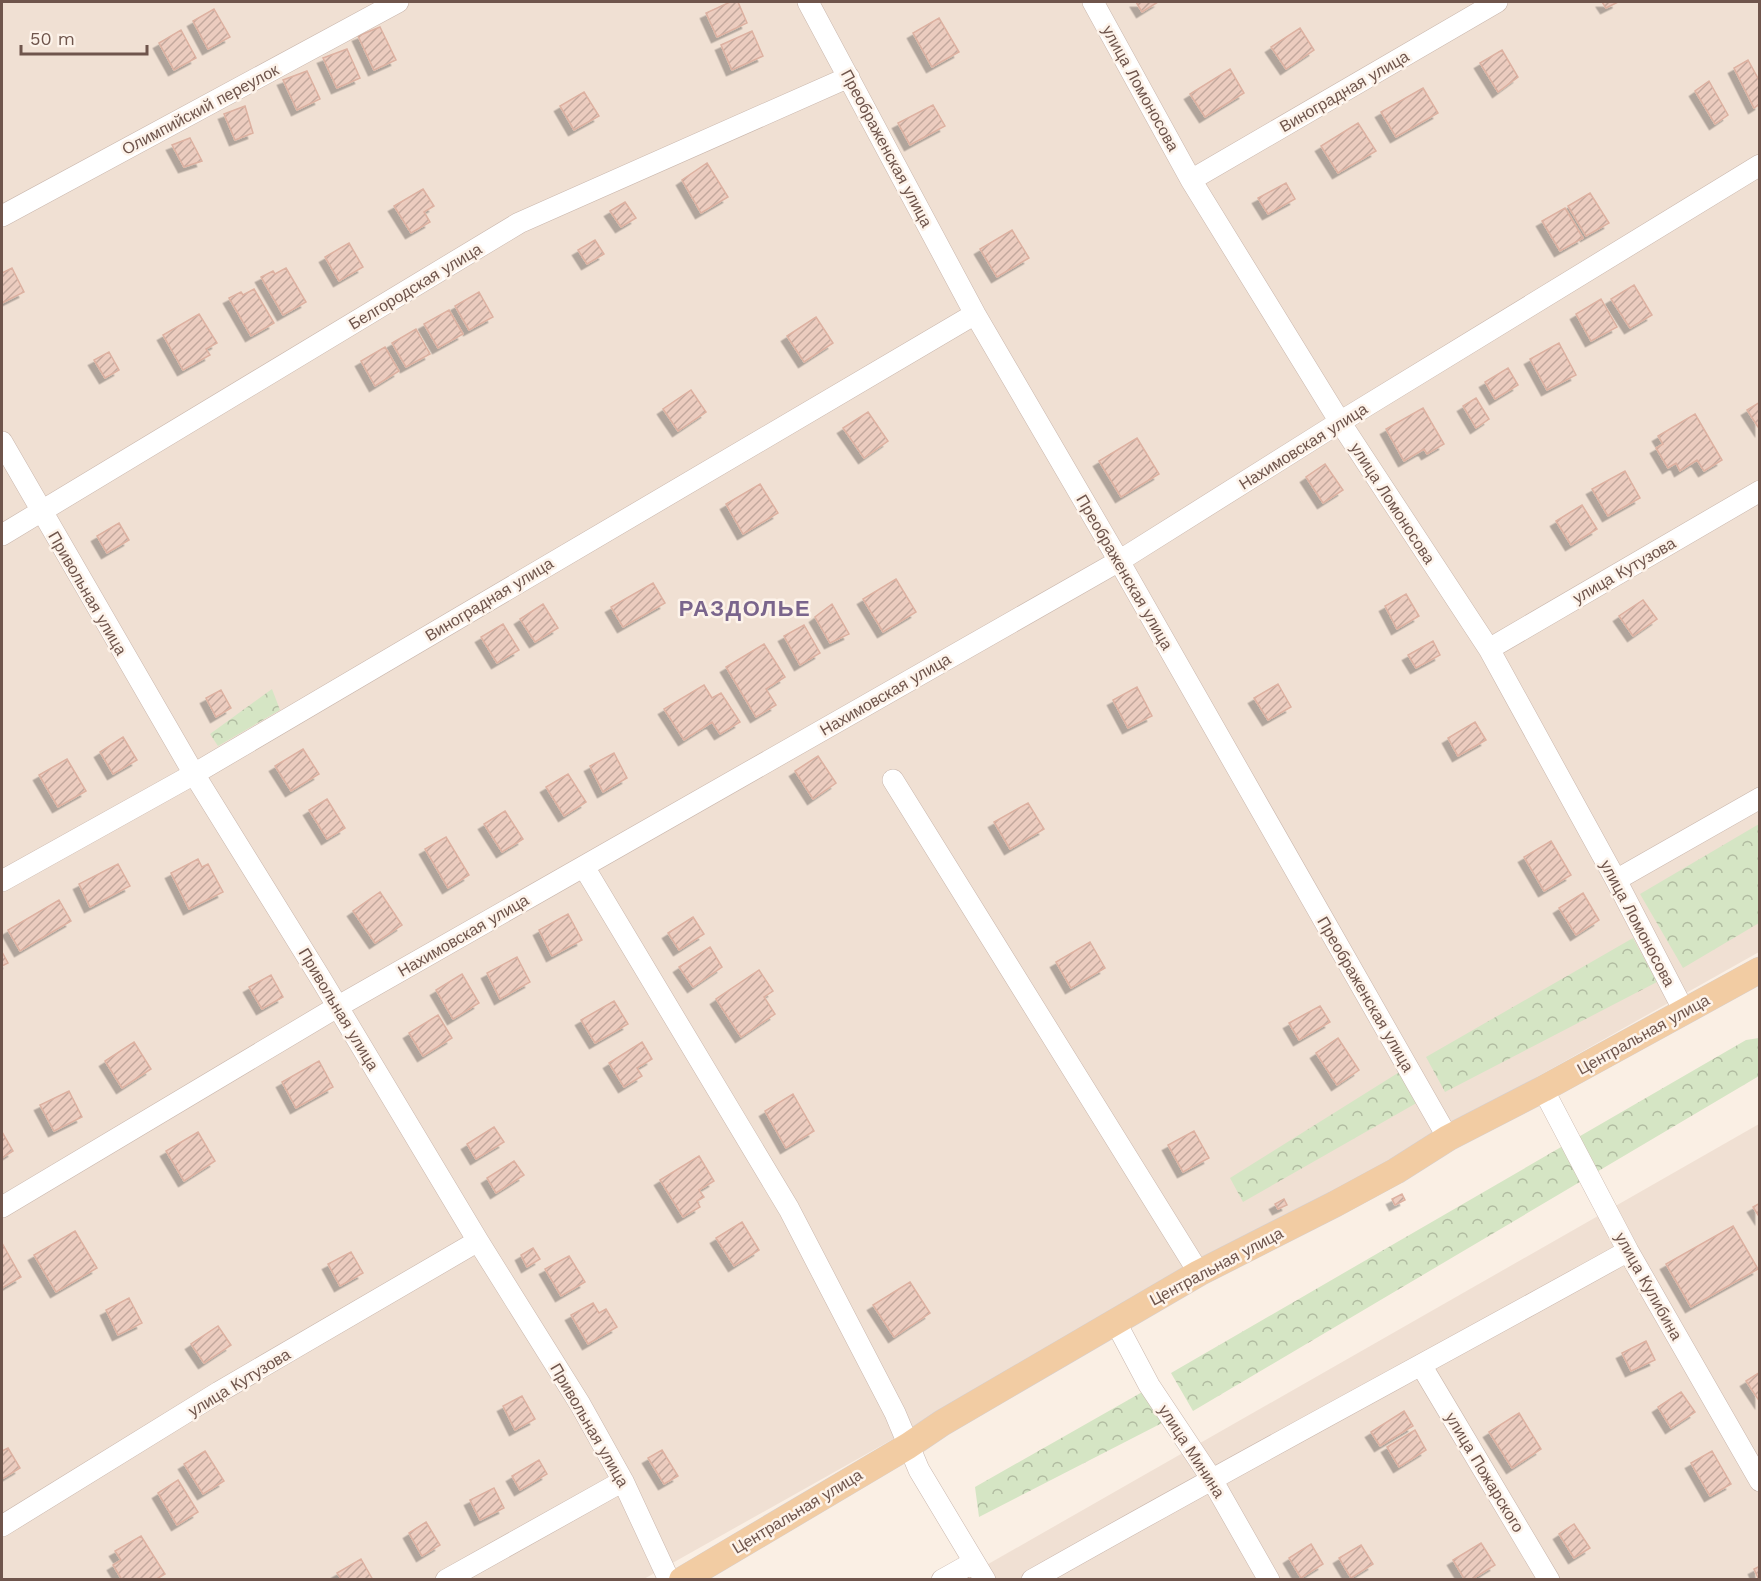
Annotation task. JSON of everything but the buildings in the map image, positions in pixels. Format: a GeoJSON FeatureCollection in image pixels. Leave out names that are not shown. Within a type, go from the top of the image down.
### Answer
{"type":"FeatureCollection","features":[{"type":"Feature","properties":{"kind":"main road","name":"Центральная улица"},"geometry":{"type":"LineString","coordinates":[[682,1580],[908,1446],[942,1422],[1199,1274],[1396,1171],[1448,1138],[1543,1089],[1760,970]]}},
{"type":"Feature","properties":{"kind":"street","name":"Олимпийский переулок"},"geometry":{"type":"LineString","coordinates":[[2,216],[398,2]]}},
{"type":"Feature","properties":{"kind":"street","name":"Преображенская улица"},"geometry":{"type":"LineString","coordinates":[[808,2],[975,314],[1119,561],[1448,1138]]}},
{"type":"Feature","properties":{"kind":"street","name":"улица Ломоносова"},"geometry":{"type":"LineString","coordinates":[[1093,2],[1191,180],[1340,422],[1489,649],[1616,880],[1684,1011]]}},
{"type":"Feature","properties":{"kind":"street","name":"Виноградная улица"},"geometry":{"type":"LineString","coordinates":[[1191,180],[1497,2]]}},
{"type":"Feature","properties":{"kind":"street","name":"Белгородская улица"},"geometry":{"type":"LineString","coordinates":[[2,535],[519,222],[849,77]]}},
{"type":"Feature","properties":{"kind":"street","name":"Нахимовская улица"},"geometry":{"type":"LineString","coordinates":[[2,1208],[337,1007],[1119,561],[1340,422],[1760,165]]}},
{"type":"Feature","properties":{"kind":"street","name":"Виноградная улица"},"geometry":{"type":"LineString","coordinates":[[2,881],[194,774],[975,314]]}},
{"type":"Feature","properties":{"kind":"street","name":"Привольная улица"},"geometry":{"type":"LineString","coordinates":[[2,442],[194,774],[478,1241],[580,1404],[623,1481],[669,1580]]}},
{"type":"Feature","properties":{"kind":"street","name":"улица Кутузова"},"geometry":{"type":"LineString","coordinates":[[1489,649],[1760,490]]}},
{"type":"Feature","properties":{"kind":"street"},"geometry":{"type":"LineString","coordinates":[[893,780],[1199,1274]]}},
{"type":"Feature","properties":{"kind":"street"},"geometry":{"type":"LineString","coordinates":[[1616,880],[1760,798]]}},
{"type":"Feature","properties":{"kind":"street"},"geometry":{"type":"LineString","coordinates":[[584,867],[789,1209],[895,1413],[919,1470],[985,1580]]}},
{"type":"Feature","properties":{"kind":"street","name":"улица Кулибина"},"geometry":{"type":"LineString","coordinates":[[1543,1089],[1628,1251],[1760,1481]]}},
{"type":"Feature","properties":{"kind":"street","name":"улица Кутузова"},"geometry":{"type":"LineString","coordinates":[[2,1526],[219,1392],[478,1241]]}},
{"type":"Feature","properties":{"kind":"street"},"geometry":{"type":"LineString","coordinates":[[1032,1580],[1211,1478],[1628,1251]]}},
{"type":"Feature","properties":{"kind":"street","name":"улица Минина"},"geometry":{"type":"LineString","coordinates":[[1115,1322],[1149,1385],[1211,1478],[1269,1580]]}},
{"type":"Feature","properties":{"kind":"street","name":"улица Пожарского"},"geometry":{"type":"LineString","coordinates":[[1421,1365],[1549,1580]]}},
{"type":"Feature","properties":{"kind":"street"},"geometry":{"type":"LineString","coordinates":[[446,1580],[623,1481]]}},
{"type":"Feature","properties":{"kind":"street"},"geometry":{"type":"LineString","coordinates":[[942,1580],[974,1562]]}},
{"type":"Feature","properties":{"kind":"shaded area"},"geometry":{"type":"Polygon","coordinates":[[[2,2],[1759,2],[1759,952],[644,1579],[2,1580],[2,2]]]}},
{"type":"Feature","properties":{"kind":"shaded area"},"geometry":{"type":"Polygon","coordinates":[[[1759,1124],[1759,1579],[962,1579],[1759,1124]]]}},
{"type":"Feature","properties":{"kind":"green space"},"geometry":{"type":"Polygon","coordinates":[[[272,689],[280,710],[218,746],[210,734],[272,689]]]}},
{"type":"Feature","properties":{"kind":"green space"},"geometry":{"type":"Polygon","coordinates":[[[1759,824],[1759,923],[1683,968],[1640,894],[1759,824]]]}},
{"type":"Feature","properties":{"kind":"green space"},"geometry":{"type":"Polygon","coordinates":[[[1633,938],[1657,982],[1445,1092],[1426,1057],[1633,938]]]}},
{"type":"Feature","properties":{"kind":"green space"},"geometry":{"type":"Polygon","coordinates":[[[1759,1038],[1759,1076],[1193,1411],[1171,1373],[1746,1040],[1759,1038]]]}},
{"type":"Feature","properties":{"kind":"green space"},"geometry":{"type":"Polygon","coordinates":[[[1401,1071],[1420,1101],[1243,1202],[1230,1178],[1401,1071]]]}},
{"type":"Feature","properties":{"kind":"green space"},"geometry":{"type":"Polygon","coordinates":[[[1144,1391],[1164,1422],[979,1517],[975,1487],[1144,1391]]]}},
{"type":"Feature","properties":{"kind":"district","name":"РАЗДОЛЬЕ"},"geometry":{"type":"Point","coordinates":[745,608]}}]}
